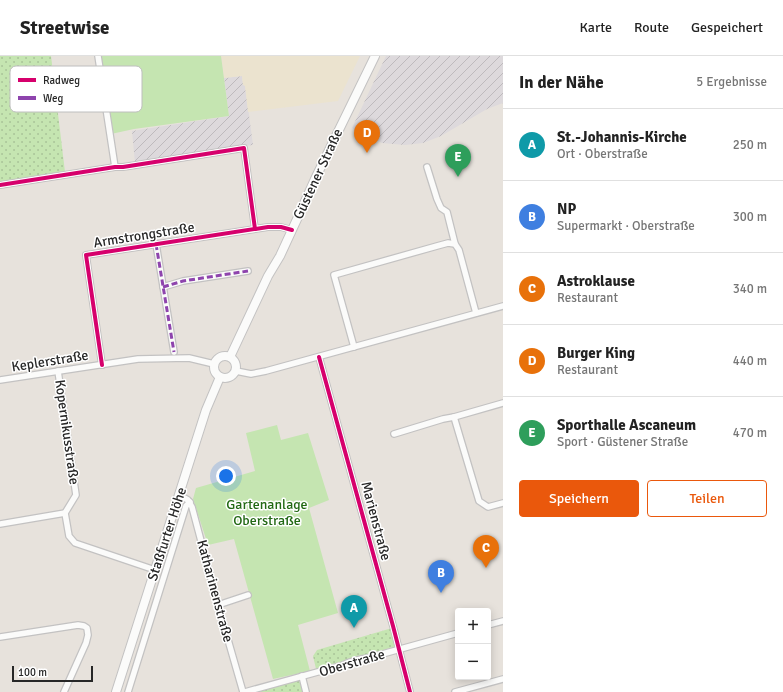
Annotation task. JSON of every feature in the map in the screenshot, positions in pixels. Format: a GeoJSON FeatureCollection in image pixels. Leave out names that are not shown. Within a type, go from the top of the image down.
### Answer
{"type":"FeatureCollection","features":[{"type":"Feature","properties":{"kind":"main road","name":"Güstener Straße"},"geometry":{"type":"LineString","coordinates":[[230,357],[375,56]]}},
{"type":"Feature","properties":{"kind":"main road"},"geometry":{"type":"LineString","coordinates":[[221,357],[230,357],[235,363],[236,371],[229,378],[220,377],[215,372],[214,364],[221,357]]}},
{"type":"Feature","properties":{"kind":"main road","name":"Staßfurter Höhe"},"geometry":{"type":"LineString","coordinates":[[116,692],[206,410],[220,377]]}},
{"type":"Feature","properties":{"kind":"street"},"geometry":{"type":"LineString","coordinates":[[98,56],[100,66]]}},
{"type":"Feature","properties":{"kind":"street"},"geometry":{"type":"LineString","coordinates":[[107,112],[115,167]]}},
{"type":"Feature","properties":{"kind":"street"},"geometry":{"type":"LineString","coordinates":[[0,185],[244,148],[255,229]]}},
{"type":"Feature","properties":{"kind":"street"},"geometry":{"type":"LineString","coordinates":[[427,167],[437,200],[441,208],[447,212],[476,313]]}},
{"type":"Feature","properties":{"kind":"street","name":"Armstrongstraße"},"geometry":{"type":"LineString","coordinates":[[102,365],[86,255],[268,227],[277,226],[292,230]]}},
{"type":"Feature","properties":{"kind":"street"},"geometry":{"type":"LineString","coordinates":[[354,347],[334,275],[448,243],[455,244]]}},
{"type":"Feature","properties":{"kind":"street","name":"Armstrongstraße"},"geometry":{"type":"LineString","coordinates":[[156,244],[174,352]]}},
{"type":"Feature","properties":{"kind":"street"},"geometry":{"type":"LineString","coordinates":[[163,287],[183,281],[248,271]]}},
{"type":"Feature","properties":{"kind":"street"},"geometry":{"type":"LineString","coordinates":[[236,371],[252,374],[258,373],[503,306]]}},
{"type":"Feature","properties":{"kind":"street","name":"Marienstraße"},"geometry":{"type":"LineString","coordinates":[[319,357],[410,692]]}},
{"type":"Feature","properties":{"kind":"street","name":"Keplerstraße"},"geometry":{"type":"LineString","coordinates":[[0,380],[138,359],[186,358],[214,364]]}},
{"type":"Feature","properties":{"kind":"street","name":"Kopernikusstraße"},"geometry":{"type":"LineString","coordinates":[[58,371],[76,495],[65,513]]}},
{"type":"Feature","properties":{"kind":"street"},"geometry":{"type":"LineString","coordinates":[[394,434],[503,403]]}},
{"type":"Feature","properties":{"kind":"street"},"geometry":{"type":"LineString","coordinates":[[454,417],[479,500],[488,507],[503,503]]}},
{"type":"Feature","properties":{"kind":"street"},"geometry":{"type":"LineString","coordinates":[[179,495],[190,502]]}},
{"type":"Feature","properties":{"kind":"street","name":"Katharinenstraße"},"geometry":{"type":"LineString","coordinates":[[190,502],[218,605],[244,692]]}},
{"type":"Feature","properties":{"kind":"street","name":"Staßfurter Höhe"},"geometry":{"type":"LineString","coordinates":[[128,692],[186,506],[190,502]]}},
{"type":"Feature","properties":{"kind":"street"},"geometry":{"type":"LineString","coordinates":[[0,524],[65,513],[69,536],[75,543],[156,570]]}},
{"type":"Feature","properties":{"kind":"street"},"geometry":{"type":"LineString","coordinates":[[218,605],[248,595]]}},
{"type":"Feature","properties":{"kind":"street"},"geometry":{"type":"LineString","coordinates":[[491,624],[503,621]]}},
{"type":"Feature","properties":{"kind":"street"},"geometry":{"type":"LineString","coordinates":[[0,637],[78,625],[87,628],[88,635],[86,643],[64,692]]}},
{"type":"Feature","properties":{"kind":"street","name":"Oberstraße"},"geometry":{"type":"LineString","coordinates":[[244,692],[455,634]]}},
{"type":"Feature","properties":{"kind":"street"},"geometry":{"type":"LineString","coordinates":[[302,676],[306,692]]}},
{"type":"Feature","properties":{"kind":"street"},"geometry":{"type":"LineString","coordinates":[[455,692],[503,678]]}},
{"type":"Feature","properties":{"kind":"shaded area"},"geometry":{"type":"Polygon","coordinates":[[[221,56],[360,56],[338,101],[248,112],[245,86],[243,85],[242,76],[224,78],[221,56]]]}},
{"type":"Feature","properties":{"kind":"shaded area"},"geometry":{"type":"Polygon","coordinates":[[[386,56],[503,56],[503,103],[487,109],[441,136],[423,143],[405,145],[382,143],[352,128],[386,56]]]}},
{"type":"Feature","properties":{"kind":"shaded area"},"geometry":{"type":"Polygon","coordinates":[[[242,76],[243,85],[245,85],[253,145],[135,163],[132,131],[229,116],[224,78],[242,76]]]}},
{"type":"Feature","properties":{"kind":"green space"},"geometry":{"type":"Polygon","coordinates":[[[0,56],[51,56],[52,66],[10,66],[10,112],[58,112],[65,172],[0,182],[0,56]]]}},
{"type":"Feature","properties":{"kind":"green space"},"geometry":{"type":"Polygon","coordinates":[[[100,56],[221,56],[229,116],[134,129],[111,134],[108,112],[142,112],[142,66],[101,66],[100,56]]]}},
{"type":"Feature","properties":{"kind":"green space","name":"Gartenanlage Oberstraße"},"geometry":{"type":"Polygon","coordinates":[[[277,425],[281,440],[308,433],[329,500],[309,508],[338,613],[298,625],[310,671],[273,679],[234,539],[208,545],[193,499],[196,488],[255,471],[246,433],[277,425]]]}},
{"type":"Feature","properties":{"kind":"green space"},"geometry":{"type":"Polygon","coordinates":[[[392,628],[397,646],[316,669],[313,656],[317,650],[392,628]]]}},
{"type":"Feature","properties":{"kind":"green space"},"geometry":{"type":"Polygon","coordinates":[[[299,680],[303,692],[261,692],[261,691],[299,680]]]}},
{"type":"Feature","properties":{"kind":"marked path"},"geometry":{"type":"LineString","coordinates":[[156,244],[174,352]]}},
{"type":"Feature","properties":{"kind":"marked path"},"geometry":{"type":"LineString","coordinates":[[163,287],[183,281],[248,271]]}},
{"type":"Feature","properties":{"kind":"cycle path"},"geometry":{"type":"LineString","coordinates":[[0,185],[244,148],[255,229]]}},
{"type":"Feature","properties":{"kind":"cycle path"},"geometry":{"type":"LineString","coordinates":[[102,365],[86,255],[268,227],[281,227],[292,230]]}},
{"type":"Feature","properties":{"kind":"cycle path"},"geometry":{"type":"LineString","coordinates":[[319,357],[410,692]]}},
{"type":"Feature","properties":{"kind":"place","name":"Burger King"},"geometry":{"type":"Point","coordinates":[367,153]}},
{"type":"Feature","properties":{"kind":"place","name":"Sporthalle Ascaneum"},"geometry":{"type":"Point","coordinates":[458,177]}},
{"type":"Feature","properties":{"kind":"place","name":"Astroklause"},"geometry":{"type":"Point","coordinates":[486,568]}},
{"type":"Feature","properties":{"kind":"place","name":"NP"},"geometry":{"type":"Point","coordinates":[441,593]}},
{"type":"Feature","properties":{"kind":"place","name":"St.-Johannis-Kirche"},"geometry":{"type":"Point","coordinates":[354,628]}}]}
